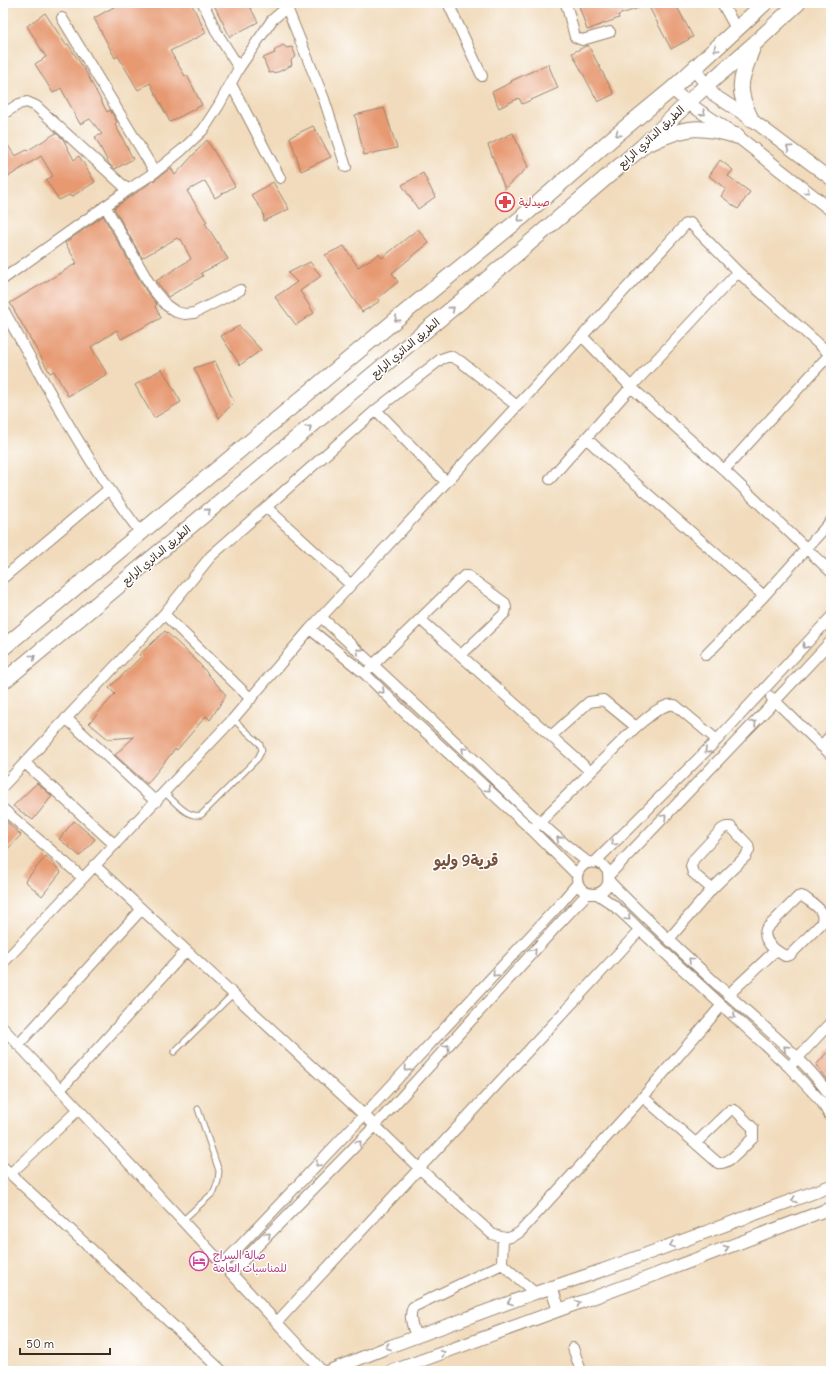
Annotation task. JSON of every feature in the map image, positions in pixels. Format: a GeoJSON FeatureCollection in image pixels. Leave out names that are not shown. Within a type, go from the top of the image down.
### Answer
{"type":"FeatureCollection","features":[{"type":"Feature","properties":{"kind":"main road","name":"الطريق الدائري الرابع"},"geometry":{"type":"LineString","coordinates":[[3,648],[398,318],[521,218],[615,136],[672,89],[765,3]]}},
{"type":"Feature","properties":{"kind":"main road","name":"الطريق الدائري الرابع"},"geometry":{"type":"LineString","coordinates":[[3,682],[472,292],[642,147],[706,86],[798,3]]}},
{"type":"Feature","properties":{"kind":"main road"},"geometry":{"type":"LineString","coordinates":[[751,119],[743,104],[740,92],[741,77],[753,45]]}},
{"type":"Feature","properties":{"kind":"main road"},"geometry":{"type":"LineString","coordinates":[[642,147],[675,132],[692,128],[716,130],[737,136]]}},
{"type":"Feature","properties":{"kind":"street"},"geometry":{"type":"LineString","coordinates":[[203,3],[217,33],[239,68]]}},
{"type":"Feature","properties":{"kind":"street"},"geometry":{"type":"LineString","coordinates":[[448,3],[482,76]]}},
{"type":"Feature","properties":{"kind":"street"},"geometry":{"type":"LineString","coordinates":[[566,3],[575,37],[582,40],[610,32]]}},
{"type":"Feature","properties":{"kind":"street"},"geometry":{"type":"LineString","coordinates":[[722,3],[737,30]]}},
{"type":"Feature","properties":{"kind":"street"},"geometry":{"type":"LineString","coordinates":[[3,279],[155,172],[182,150],[203,130],[239,68],[272,20],[289,5],[324,99],[346,167]]}},
{"type":"Feature","properties":{"kind":"street"},"geometry":{"type":"LineString","coordinates":[[62,18],[155,172]]}},
{"type":"Feature","properties":{"kind":"street"},"geometry":{"type":"LineString","coordinates":[[694,69],[714,95],[751,119],[831,180]]}},
{"type":"Feature","properties":{"kind":"street"},"geometry":{"type":"LineString","coordinates":[[231,84],[280,178]]}},
{"type":"Feature","properties":{"kind":"street"},"geometry":{"type":"LineString","coordinates":[[672,89],[688,103],[737,136],[831,210]]}},
{"type":"Feature","properties":{"kind":"street"},"geometry":{"type":"LineString","coordinates":[[3,114],[19,104],[27,102],[36,106],[128,190]]}},
{"type":"Feature","properties":{"kind":"street"},"geometry":{"type":"LineString","coordinates":[[105,206],[152,288],[166,305],[176,312],[184,314],[194,312],[240,290]]}},
{"type":"Feature","properties":{"kind":"street"},"geometry":{"type":"LineString","coordinates":[[3,963],[34,932],[94,865],[165,793],[251,699],[321,617],[688,223],[690,223],[738,272],[830,355],[724,470]]}},
{"type":"Feature","properties":{"kind":"street"},"geometry":{"type":"LineString","coordinates":[[550,479],[631,387],[738,272]]}},
{"type":"Feature","properties":{"kind":"street"},"geometry":{"type":"LineString","coordinates":[[3,309],[63,414],[109,489],[141,533]]}},
{"type":"Feature","properties":{"kind":"street"},"geometry":{"type":"LineString","coordinates":[[582,336],[631,387],[724,470],[831,572]]}},
{"type":"Feature","properties":{"kind":"street"},"geometry":{"type":"LineString","coordinates":[[3,786],[164,614],[211,556],[376,410],[441,359],[450,356],[460,361],[517,406]]}},
{"type":"Feature","properties":{"kind":"street"},"geometry":{"type":"LineString","coordinates":[[376,410],[446,482]]}},
{"type":"Feature","properties":{"kind":"street"},"geometry":{"type":"LineString","coordinates":[[586,438],[764,596]]}},
{"type":"Feature","properties":{"kind":"street"},"geometry":{"type":"LineString","coordinates":[[3,578],[109,489]]}},
{"type":"Feature","properties":{"kind":"street"},"geometry":{"type":"LineString","coordinates":[[266,507],[351,586]]}},
{"type":"Feature","properties":{"kind":"street"},"geometry":{"type":"LineString","coordinates":[[706,655],[764,596],[806,547],[831,521]]}},
{"type":"Feature","properties":{"kind":"street"},"geometry":{"type":"LineString","coordinates":[[364,674],[464,576],[468,576],[505,603],[506,608],[505,613],[461,656]]}},
{"type":"Feature","properties":{"kind":"street"},"geometry":{"type":"LineString","coordinates":[[164,614],[251,699]]}},
{"type":"Feature","properties":{"kind":"street"},"geometry":{"type":"LineString","coordinates":[[231,1273],[376,1126],[556,927],[593,893],[603,890],[607,886],[607,872],[602,866],[591,863],[540,822],[321,617]]}},
{"type":"Feature","properties":{"kind":"street"},"geometry":{"type":"LineString","coordinates":[[223,1264],[554,911],[578,879],[582,867],[591,863],[718,740],[831,617]]}},
{"type":"Feature","properties":{"kind":"street"},"geometry":{"type":"LineString","coordinates":[[420,619],[591,772]]}},
{"type":"Feature","properties":{"kind":"street"},"geometry":{"type":"LineString","coordinates":[[310,629],[364,674],[532,830],[578,879],[582,890],[593,893],[619,909],[789,1067],[821,1101],[831,1118]]}},
{"type":"Feature","properties":{"kind":"street"},"geometry":{"type":"LineString","coordinates":[[608,878],[831,641]]}},
{"type":"Feature","properties":{"kind":"street"},"geometry":{"type":"LineString","coordinates":[[764,690],[831,755]]}},
{"type":"Feature","properties":{"kind":"street"},"geometry":{"type":"LineString","coordinates":[[551,736],[590,702],[597,700],[603,700],[636,727]]}},
{"type":"Feature","properties":{"kind":"street"},"geometry":{"type":"LineString","coordinates":[[532,830],[636,727],[662,707],[676,704],[718,740]]}},
{"type":"Feature","properties":{"kind":"street"},"geometry":{"type":"LineString","coordinates":[[66,718],[156,802]]}},
{"type":"Feature","properties":{"kind":"street"},"geometry":{"type":"LineString","coordinates":[[821,746],[831,735]]}},
{"type":"Feature","properties":{"kind":"street"},"geometry":{"type":"LineString","coordinates":[[25,763],[115,844]]}},
{"type":"Feature","properties":{"kind":"street"},"geometry":{"type":"LineString","coordinates":[[3,809],[83,878]]}},
{"type":"Feature","properties":{"kind":"street"},"geometry":{"type":"LineString","coordinates":[[669,939],[712,890],[746,856],[749,850],[748,845],[731,827],[722,829],[694,859],[692,866],[693,873],[712,890]]}},
{"type":"Feature","properties":{"kind":"street"},"geometry":{"type":"LineString","coordinates":[[94,865],[376,1126],[419,1168],[492,1234],[503,1238],[512,1238],[520,1232],[643,1097],[722,1005]]}},
{"type":"Feature","properties":{"kind":"street"},"geometry":{"type":"LineString","coordinates":[[608,878],[728,995],[798,1058],[831,1097]]}},
{"type":"Feature","properties":{"kind":"street"},"geometry":{"type":"LineString","coordinates":[[798,897],[804,897],[822,912],[824,918],[821,924],[790,955],[785,956],[776,950],[766,940],[764,935],[766,929],[798,897]]}},
{"type":"Feature","properties":{"kind":"street"},"geometry":{"type":"LineString","coordinates":[[18,1045],[141,910]]}},
{"type":"Feature","properties":{"kind":"street"},"geometry":{"type":"LineString","coordinates":[[277,1322],[640,930]]}},
{"type":"Feature","properties":{"kind":"street"},"geometry":{"type":"LineString","coordinates":[[728,995],[776,950]]}},
{"type":"Feature","properties":{"kind":"street"},"geometry":{"type":"LineString","coordinates":[[60,1090],[186,951]]}},
{"type":"Feature","properties":{"kind":"street"},"geometry":{"type":"LineString","coordinates":[[789,1067],[831,1022]]}},
{"type":"Feature","properties":{"kind":"street"},"geometry":{"type":"LineString","coordinates":[[3,1028],[322,1371]]}},
{"type":"Feature","properties":{"kind":"street"},"geometry":{"type":"LineString","coordinates":[[643,1097],[718,1163],[723,1164],[729,1161],[753,1138],[753,1128],[737,1112],[730,1110],[696,1143]]}},
{"type":"Feature","properties":{"kind":"street"},"geometry":{"type":"LineString","coordinates":[[79,1109],[6,1171],[222,1371]]}},
{"type":"Feature","properties":{"kind":"street"},"geometry":{"type":"LineString","coordinates":[[329,1371],[416,1337],[551,1287],[603,1270],[830,1185]]}},
{"type":"Feature","properties":{"kind":"street"},"geometry":{"type":"LineString","coordinates":[[393,1371],[644,1279],[831,1208]]}},
{"type":"Feature","properties":{"kind":"street"},"geometry":{"type":"LineString","coordinates":[[502,1264],[503,1238]]}},
{"type":"Feature","properties":{"kind":"street"},"geometry":{"type":"LineString","coordinates":[[502,1264],[536,1293]]}},
{"type":"Feature","properties":{"kind":"street"},"geometry":{"type":"LineString","coordinates":[[416,1337],[411,1317],[413,1307],[502,1264]]}},
{"type":"Feature","properties":{"kind":"street"},"geometry":{"type":"LineString","coordinates":[[551,1287],[559,1310]]}},
{"type":"Feature","properties":{"kind":"street"},"geometry":{"type":"LineString","coordinates":[[573,1348],[581,1371]]}},
{"type":"Feature","properties":{"kind":"lane"},"geometry":{"type":"LineString","coordinates":[[165,793],[189,814],[195,816],[201,815],[258,758],[262,750],[260,744],[233,719]]}},
{"type":"Feature","properties":{"kind":"lane"},"geometry":{"type":"LineString","coordinates":[[174,1052],[233,994]]}},
{"type":"Feature","properties":{"kind":"lane"},"geometry":{"type":"LineString","coordinates":[[182,1221],[214,1192],[218,1182],[219,1171],[198,1109]]}},
{"type":"Feature","properties":{"kind":"building"},"geometry":{"type":"Polygon","coordinates":[[[121,3],[191,3],[206,33],[170,51],[185,76],[187,75],[202,105],[170,122],[150,83],[138,90],[118,56],[115,58],[94,18],[121,3]]]}},
{"type":"Feature","properties":{"kind":"building"},"geometry":{"type":"Polygon","coordinates":[[[213,3],[248,3],[258,22],[230,37],[213,3]]]}},
{"type":"Feature","properties":{"kind":"building"},"geometry":{"type":"Polygon","coordinates":[[[578,3],[675,3],[693,37],[671,49],[648,5],[618,15],[619,18],[587,30],[578,3]]]}},
{"type":"Feature","properties":{"kind":"building"},"geometry":{"type":"Polygon","coordinates":[[[45,13],[86,72],[107,112],[110,110],[117,122],[115,124],[133,159],[115,169],[109,164],[95,137],[102,134],[90,119],[80,124],[61,88],[53,93],[35,64],[46,57],[27,26],[45,13]]]}},
{"type":"Feature","properties":{"kind":"building"},"geometry":{"type":"Polygon","coordinates":[[[283,45],[287,48],[292,47],[296,56],[291,60],[292,65],[278,72],[269,73],[263,58],[275,53],[274,51],[283,45]]]}},
{"type":"Feature","properties":{"kind":"building"},"geometry":{"type":"Polygon","coordinates":[[[588,45],[614,94],[598,102],[572,53],[588,45]]]}},
{"type":"Feature","properties":{"kind":"building"},"geometry":{"type":"Polygon","coordinates":[[[548,64],[558,88],[522,104],[519,98],[499,108],[492,92],[512,82],[511,81],[548,64]]]}},
{"type":"Feature","properties":{"kind":"building"},"geometry":{"type":"Polygon","coordinates":[[[384,108],[397,148],[364,155],[355,115],[384,108]]]}},
{"type":"Feature","properties":{"kind":"building"},"geometry":{"type":"Polygon","coordinates":[[[313,126],[331,157],[301,171],[290,137],[313,126]]]}},
{"type":"Feature","properties":{"kind":"building"},"geometry":{"type":"Polygon","coordinates":[[[56,133],[63,139],[74,160],[79,156],[95,182],[71,197],[69,195],[59,200],[46,180],[53,176],[41,156],[3,180],[3,138],[15,156],[27,151],[56,133]]]}},
{"type":"Feature","properties":{"kind":"building"},"geometry":{"type":"Polygon","coordinates":[[[513,133],[528,167],[505,189],[488,145],[513,133]]]}},
{"type":"Feature","properties":{"kind":"building"},"geometry":{"type":"Polygon","coordinates":[[[207,140],[235,186],[215,198],[205,181],[187,191],[228,259],[201,273],[203,276],[168,297],[156,281],[191,259],[181,239],[179,240],[177,238],[142,258],[114,208],[171,168],[175,175],[207,140]]]}},
{"type":"Feature","properties":{"kind":"building"},"geometry":{"type":"Polygon","coordinates":[[[720,160],[733,170],[728,176],[750,192],[738,209],[721,196],[726,189],[709,176],[720,160]]]}},
{"type":"Feature","properties":{"kind":"building"},"geometry":{"type":"Polygon","coordinates":[[[423,173],[435,197],[418,209],[402,185],[423,173]]]}},
{"type":"Feature","properties":{"kind":"building"},"geometry":{"type":"Polygon","coordinates":[[[273,182],[289,209],[264,221],[263,211],[251,195],[273,182]]]}},
{"type":"Feature","properties":{"kind":"building"},"geometry":{"type":"Polygon","coordinates":[[[103,216],[146,291],[157,304],[155,306],[161,318],[121,339],[117,330],[91,347],[107,374],[68,396],[54,371],[50,373],[10,303],[77,263],[65,243],[103,216]]]}},
{"type":"Feature","properties":{"kind":"building"},"geometry":{"type":"Polygon","coordinates":[[[418,229],[429,243],[392,273],[398,282],[378,298],[380,301],[362,312],[325,255],[344,246],[358,267],[379,254],[382,258],[418,229]]]}},
{"type":"Feature","properties":{"kind":"building"},"geometry":{"type":"Polygon","coordinates":[[[310,262],[321,276],[300,291],[314,313],[296,325],[275,297],[297,282],[288,273],[310,262]]]}},
{"type":"Feature","properties":{"kind":"building"},"geometry":{"type":"Polygon","coordinates":[[[239,326],[261,350],[240,365],[221,336],[239,326]]]}},
{"type":"Feature","properties":{"kind":"building"},"geometry":{"type":"Polygon","coordinates":[[[215,361],[234,402],[219,418],[194,368],[215,361]]]}},
{"type":"Feature","properties":{"kind":"building"},"geometry":{"type":"Polygon","coordinates":[[[162,369],[181,402],[154,418],[135,385],[162,369]]]}},
{"type":"Feature","properties":{"kind":"building"},"geometry":{"type":"Polygon","coordinates":[[[165,631],[196,660],[226,695],[210,720],[206,716],[177,750],[175,749],[147,784],[115,755],[134,737],[108,739],[89,723],[115,694],[109,688],[141,657],[139,655],[165,631]]]}},
{"type":"Feature","properties":{"kind":"building"},"geometry":{"type":"Polygon","coordinates":[[[37,783],[52,796],[33,820],[13,806],[37,783]]]}},
{"type":"Feature","properties":{"kind":"building"},"geometry":{"type":"Polygon","coordinates":[[[3,818],[21,835],[3,854],[3,818]]]}},
{"type":"Feature","properties":{"kind":"building"},"geometry":{"type":"Polygon","coordinates":[[[74,821],[95,839],[80,856],[59,839],[74,821]]]}},
{"type":"Feature","properties":{"kind":"building"},"geometry":{"type":"Polygon","coordinates":[[[46,856],[61,872],[42,896],[25,881],[46,856]]]}},
{"type":"Feature","properties":{"kind":"building"},"geometry":{"type":"Polygon","coordinates":[[[831,1048],[831,1086],[816,1065],[831,1048]]]}},
{"type":"Feature","properties":{"kind":"place","name":"صيدلية"},"geometry":{"type":"Point","coordinates":[505,202]}},
{"type":"Feature","properties":{"kind":"place","name":"صالة السراج للمناسبات العامة"},"geometry":{"type":"Point","coordinates":[199,1261]}},
{"type":"Feature","properties":{"kind":"district","name":"قرية9 وليو"},"geometry":{"type":"Point","coordinates":[466,861]}}]}
